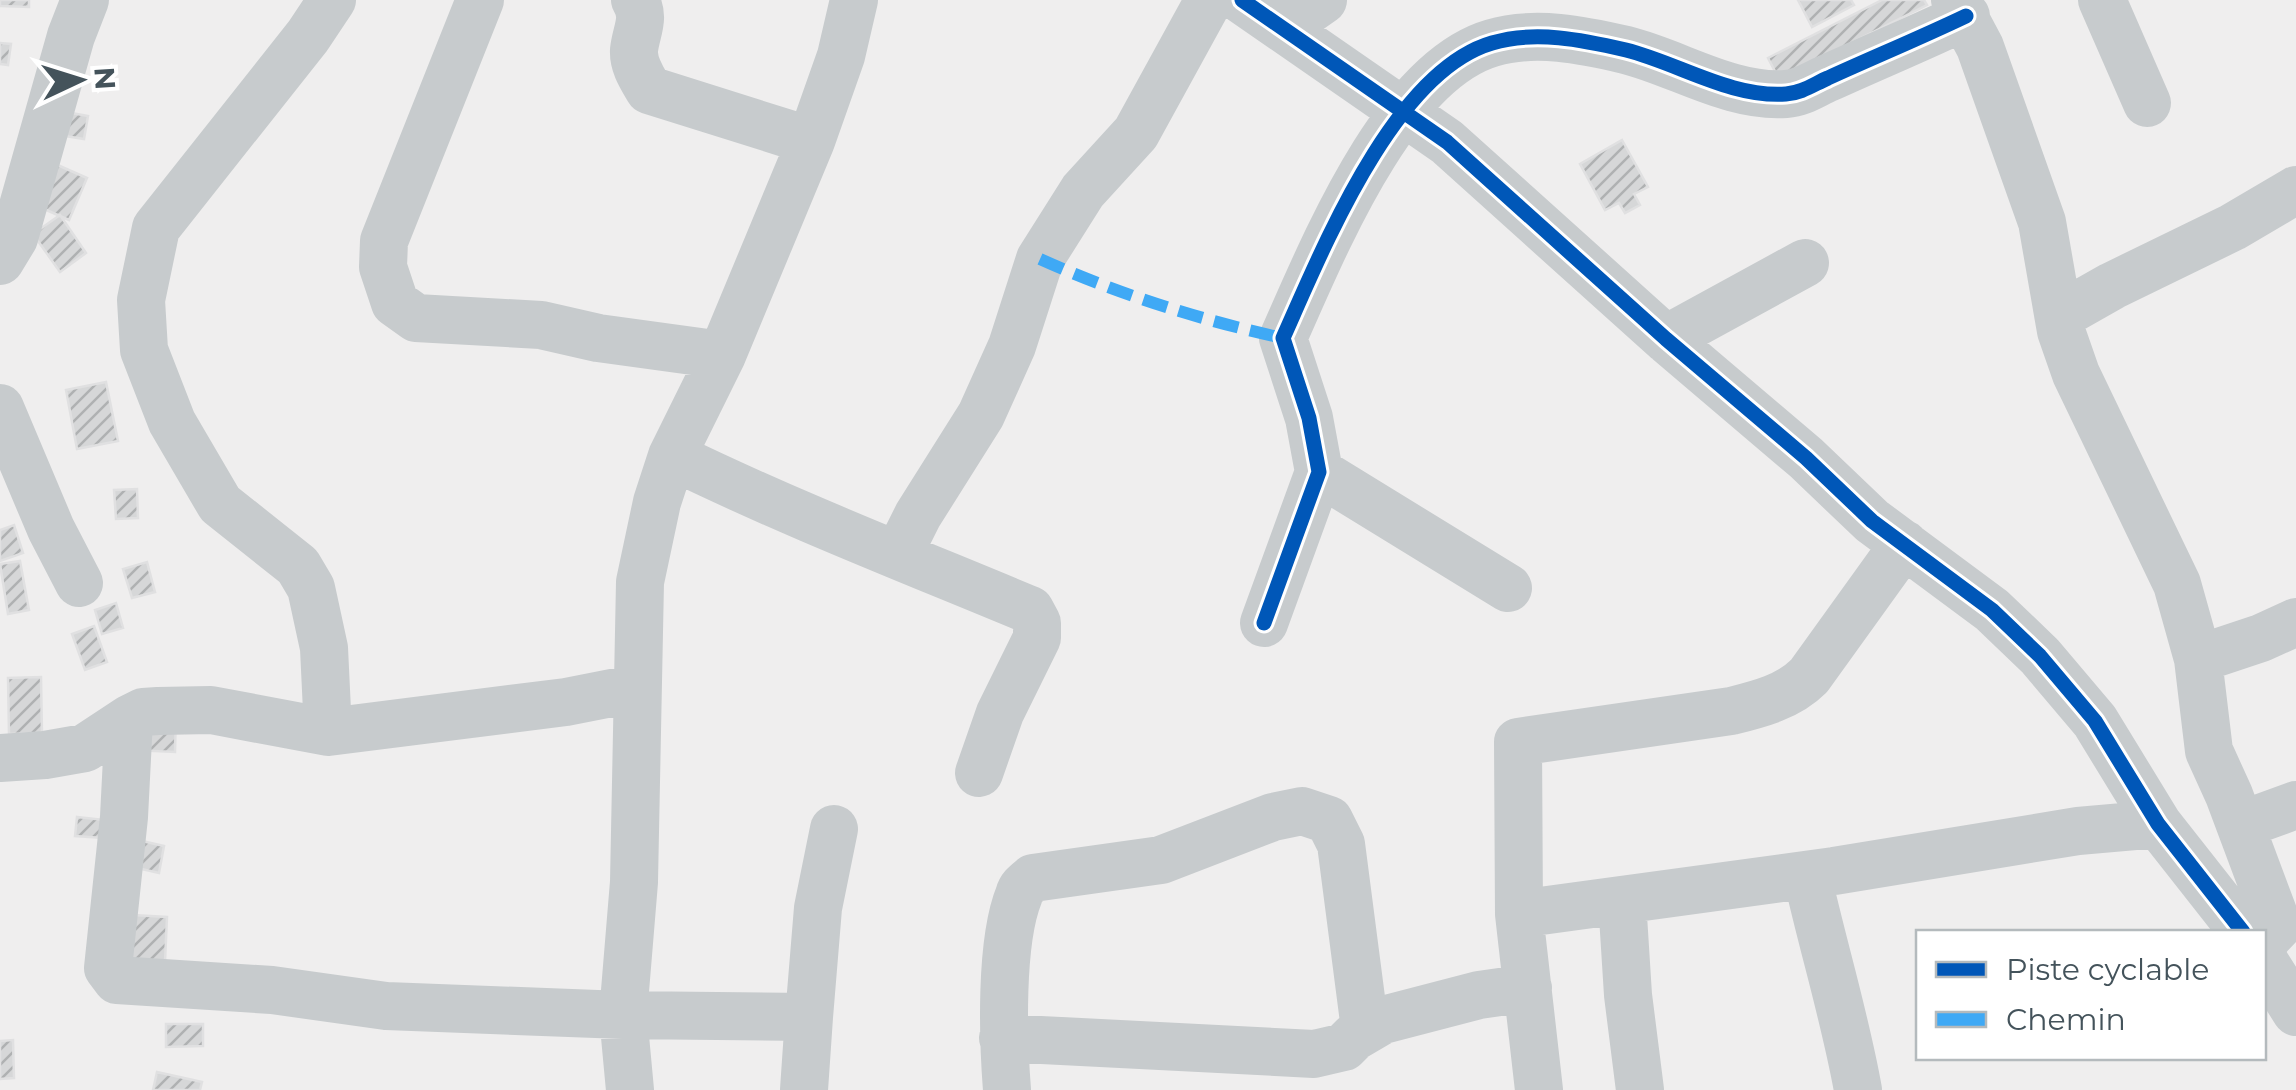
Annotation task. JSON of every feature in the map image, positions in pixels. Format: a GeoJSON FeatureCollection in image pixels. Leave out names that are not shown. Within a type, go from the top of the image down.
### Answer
{"type":"FeatureCollection","features":[{"type":"Feature","properties":{"kind":"street"},"geometry":{"type":"LineString","coordinates":[[0,261],[14,238],[84,0]]}},
{"type":"Feature","properties":{"kind":"street"},"geometry":{"type":"LineString","coordinates":[[328,732],[324,648],[311,588],[298,566],[220,504],[172,422],[144,350],[141,300],[156,228],[332,0]]}},
{"type":"Feature","properties":{"kind":"street"},"geometry":{"type":"LineString","coordinates":[[480,0],[384,241],[383,266],[395,303],[416,318],[541,325],[598,338],[722,355]]}},
{"type":"Feature","properties":{"kind":"street"},"geometry":{"type":"LineString","coordinates":[[635,0],[641,18],[634,54],[638,72],[650,90],[810,141]]}},
{"type":"Feature","properties":{"kind":"street"},"geometry":{"type":"LineString","coordinates":[[630,1090],[622,1015],[634,882],[640,582],[656,502],[672,456],[722,355],[810,141],[841,56],[854,0]]}},
{"type":"Feature","properties":{"kind":"street"},"geometry":{"type":"LineString","coordinates":[[898,555],[918,515],[981,414],[1012,346],[1040,260],[1083,191],[1136,134],[1209,0]]}},
{"type":"Feature","properties":{"kind":"street"},"geometry":{"type":"LineString","coordinates":[[1242,0],[1447,142],[1666,339],[1806,458],[1872,521],[1992,610],[2040,656],[2095,721],[2158,824],[2264,930]]}},
{"type":"Feature","properties":{"kind":"street"},"geometry":{"type":"LineString","coordinates":[[1282,28],[1322,0]]}},
{"type":"Feature","properties":{"kind":"street"},"geometry":{"type":"LineString","coordinates":[[2102,0],[2147,103]]}},
{"type":"Feature","properties":{"kind":"street"},"geometry":{"type":"LineString","coordinates":[[1264,623],[1319,472],[1308,418],[1283,338],[1337,218],[1401,113],[1457,58],[1492,42],[1520,36],[1562,38],[1626,50],[1717,82],[1765,94],[1788,94],[1868,62],[1960,8],[2042,222],[2059,316],[2076,374],[2177,584],[2198,659],[2209,751],[2241,825],[2269,935],[2296,1012]]}},
{"type":"Feature","properties":{"kind":"street"},"geometry":{"type":"LineString","coordinates":[[2059,316],[2296,190]]}},
{"type":"Feature","properties":{"kind":"street"},"geometry":{"type":"LineString","coordinates":[[1666,339],[1805,263]]}},
{"type":"Feature","properties":{"kind":"street"},"geometry":{"type":"LineString","coordinates":[[0,408],[50,529],[80,583]]}},
{"type":"Feature","properties":{"kind":"street"},"geometry":{"type":"LineString","coordinates":[[672,456],[770,503],[1030,610],[1038,622],[1036,638],[1000,713],[979,773]]}},
{"type":"Feature","properties":{"kind":"street"},"geometry":{"type":"LineString","coordinates":[[1319,472],[1424,540],[1508,588]]}},
{"type":"Feature","properties":{"kind":"street"},"geometry":{"type":"LineString","coordinates":[[1539,1090],[1518,914],[1518,742],[1730,711],[1792,690],[1809,676],[1904,544]]}},
{"type":"Feature","properties":{"kind":"street"},"geometry":{"type":"LineString","coordinates":[[2198,659],[2296,622]]}},
{"type":"Feature","properties":{"kind":"street"},"geometry":{"type":"LineString","coordinates":[[0,758],[45,756],[85,748],[143,712],[211,710],[328,732],[549,704],[637,688]]}},
{"type":"Feature","properties":{"kind":"street"},"geometry":{"type":"LineString","coordinates":[[129,719],[124,817],[108,968],[117,980],[272,990],[386,1006],[808,1017]]}},
{"type":"Feature","properties":{"kind":"street"},"geometry":{"type":"LineString","coordinates":[[2241,825],[2296,805]]}},
{"type":"Feature","properties":{"kind":"street"},"geometry":{"type":"LineString","coordinates":[[1007,1090],[1002,1038],[1012,920],[1020,890],[1034,878],[1161,860],[1272,818],[1302,812],[1329,820],[1341,844],[1365,1029]]}},
{"type":"Feature","properties":{"kind":"street"},"geometry":{"type":"LineString","coordinates":[[1518,914],[1806,875],[2078,831],[2158,824]]}},
{"type":"Feature","properties":{"kind":"street"},"geometry":{"type":"LineString","coordinates":[[804,1090],[818,908],[834,829]]}},
{"type":"Feature","properties":{"kind":"street"},"geometry":{"type":"LineString","coordinates":[[1806,875],[1858,1090]]}},
{"type":"Feature","properties":{"kind":"street"},"geometry":{"type":"LineString","coordinates":[[1622,900],[1628,996],[1640,1090]]}},
{"type":"Feature","properties":{"kind":"street"},"geometry":{"type":"LineString","coordinates":[[1002,1038],[1314,1054],[1344,1047],[1383,1020],[1479,995],[1528,988]]}},
{"type":"Feature","properties":{"kind":"building"},"geometry":{"type":"Polygon","coordinates":[[[0,0],[29,0],[29,7],[0,6],[0,0]]]}},
{"type":"Feature","properties":{"kind":"building"},"geometry":{"type":"Polygon","coordinates":[[[1798,0],[1851,0],[1854,5],[1812,27],[1798,0]]]}},
{"type":"Feature","properties":{"kind":"building"},"geometry":{"type":"Polygon","coordinates":[[[1882,0],[1924,0],[1927,5],[1779,79],[1768,58],[1882,0]]]}},
{"type":"Feature","properties":{"kind":"building"},"geometry":{"type":"Polygon","coordinates":[[[0,43],[11,44],[8,65],[0,64],[0,43]]]}},
{"type":"Feature","properties":{"kind":"building"},"geometry":{"type":"Polygon","coordinates":[[[50,109],[88,116],[84,139],[46,133],[50,109]]]}},
{"type":"Feature","properties":{"kind":"building"},"geometry":{"type":"Polygon","coordinates":[[[1622,140],[1648,187],[1634,194],[1640,205],[1625,213],[1619,203],[1605,210],[1580,164],[1622,140]]]}},
{"type":"Feature","properties":{"kind":"building"},"geometry":{"type":"Polygon","coordinates":[[[53,163],[87,178],[69,220],[35,205],[53,163]]]}},
{"type":"Feature","properties":{"kind":"building"},"geometry":{"type":"Polygon","coordinates":[[[60,215],[86,253],[60,272],[33,234],[60,215]]]}},
{"type":"Feature","properties":{"kind":"building"},"geometry":{"type":"Polygon","coordinates":[[[106,382],[118,441],[77,449],[66,390],[106,382]]]}},
{"type":"Feature","properties":{"kind":"building"},"geometry":{"type":"Polygon","coordinates":[[[137,489],[138,518],[116,519],[114,490],[137,489]]]}},
{"type":"Feature","properties":{"kind":"building"},"geometry":{"type":"Polygon","coordinates":[[[14,525],[23,553],[0,561],[0,530],[14,525]]]}},
{"type":"Feature","properties":{"kind":"building"},"geometry":{"type":"Polygon","coordinates":[[[20,561],[29,610],[8,614],[0,564],[20,561]]]}},
{"type":"Feature","properties":{"kind":"building"},"geometry":{"type":"Polygon","coordinates":[[[147,562],[155,592],[132,598],[123,569],[147,562]]]}},
{"type":"Feature","properties":{"kind":"building"},"geometry":{"type":"Polygon","coordinates":[[[116,603],[123,628],[102,634],[95,610],[116,603]]]}},
{"type":"Feature","properties":{"kind":"building"},"geometry":{"type":"Polygon","coordinates":[[[94,626],[107,662],[85,670],[72,634],[94,626]]]}},
{"type":"Feature","properties":{"kind":"building"},"geometry":{"type":"Polygon","coordinates":[[[41,677],[42,733],[9,734],[8,678],[41,677]]]}},
{"type":"Feature","properties":{"kind":"building"},"geometry":{"type":"Polygon","coordinates":[[[176,713],[175,752],[130,750],[176,713]]]}},
{"type":"Feature","properties":{"kind":"building"},"geometry":{"type":"Polygon","coordinates":[[[77,817],[105,820],[103,838],[75,836],[77,817]]]}},
{"type":"Feature","properties":{"kind":"building"},"geometry":{"type":"Polygon","coordinates":[[[129,838],[164,846],[159,873],[124,865],[129,838]]]}},
{"type":"Feature","properties":{"kind":"building"},"geometry":{"type":"Polygon","coordinates":[[[133,915],[167,917],[165,962],[130,960],[133,915]]]}},
{"type":"Feature","properties":{"kind":"building"},"geometry":{"type":"Polygon","coordinates":[[[166,1024],[203,1024],[203,1046],[166,1047],[166,1024]]]}},
{"type":"Feature","properties":{"kind":"building"},"geometry":{"type":"Polygon","coordinates":[[[13,1040],[14,1078],[0,1079],[0,1041],[13,1040]]]}},
{"type":"Feature","properties":{"kind":"building"},"geometry":{"type":"Polygon","coordinates":[[[157,1072],[202,1082],[200,1090],[153,1090],[157,1072]]]}},
{"type":"Feature","properties":{"kind":"marked path"},"geometry":{"type":"LineString","coordinates":[[1040,259],[1160,305],[1283,338]]}},
{"type":"Feature","properties":{"kind":"cycle path"},"geometry":{"type":"LineString","coordinates":[[1242,0],[1447,142],[1666,339],[1806,458],[1872,521],[1992,610],[2040,656],[2095,721],[2158,824],[2241,930]]}},
{"type":"Feature","properties":{"kind":"cycle path"},"geometry":{"type":"LineString","coordinates":[[1264,623],[1319,472],[1309,418],[1283,338],[1365,169],[1423,89],[1456,60],[1508,39],[1559,38],[1626,50],[1745,91],[1786,94],[1808,88],[1966,16]]}}]}
